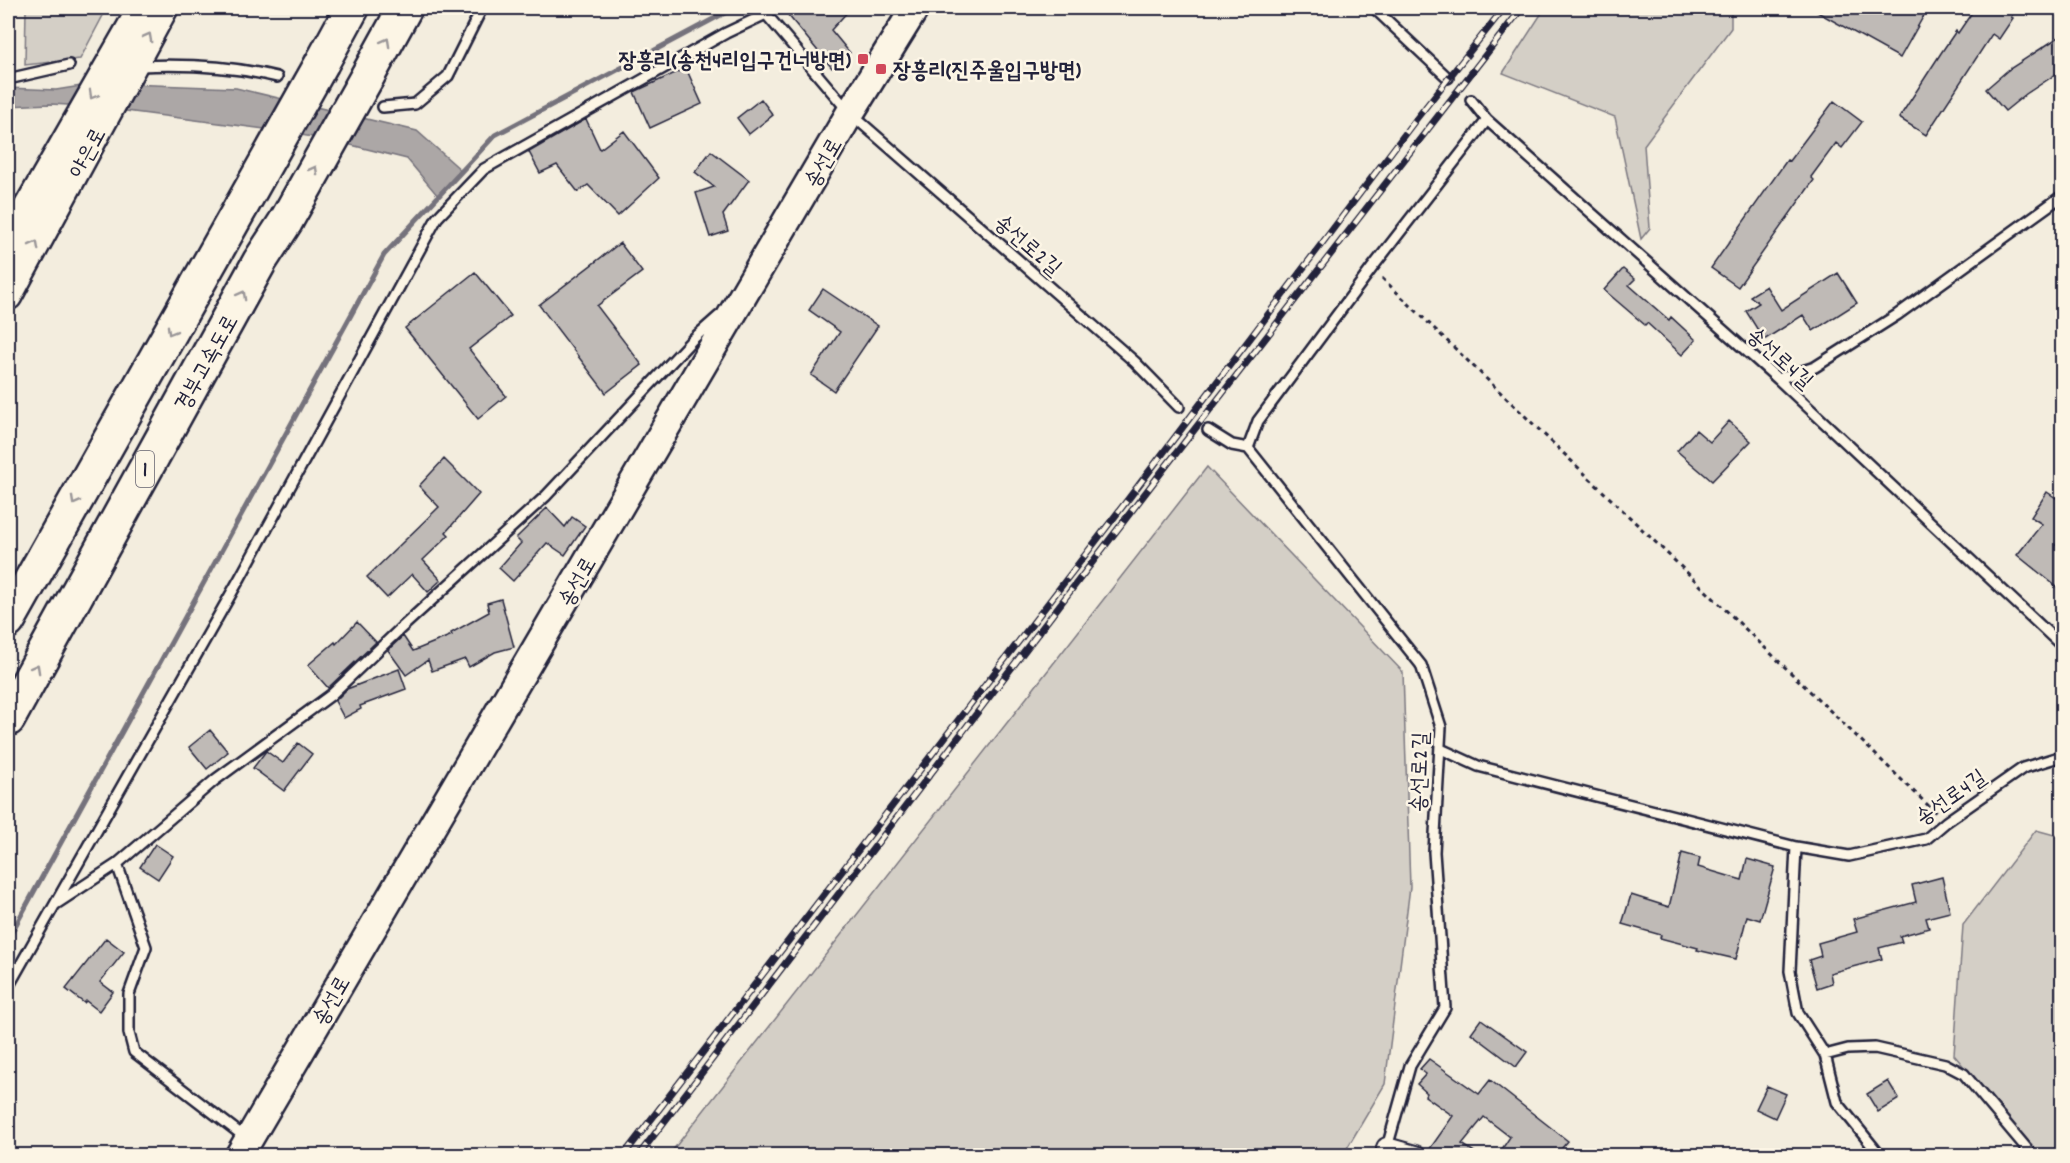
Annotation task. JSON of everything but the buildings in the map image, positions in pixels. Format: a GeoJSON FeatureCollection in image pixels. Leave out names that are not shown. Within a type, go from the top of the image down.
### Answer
{"type":"FeatureCollection","features":[{"type":"Feature","properties":{"kind":"highway","name":"경부고속도로"},"geometry":{"type":"LineString","coordinates":[[8,621],[352,8]]}},
{"type":"Feature","properties":{"kind":"highway","name":"경부고속도로"},"geometry":{"type":"LineString","coordinates":[[8,719],[260,261],[286,222],[405,8]]}},
{"type":"Feature","properties":{"kind":"street","name":"야은로"},"geometry":{"type":"LineString","coordinates":[[8,242],[142,8]]}},
{"type":"Feature","properties":{"kind":"street","name":"야은로"},"geometry":{"type":"LineString","coordinates":[[8,296],[164,8]]}},
{"type":"Feature","properties":{"kind":"street","name":"송선로"},"geometry":{"type":"LineString","coordinates":[[244,1148],[850,113],[915,8]]}},
{"type":"Feature","properties":{"kind":"street"},"geometry":{"type":"LineString","coordinates":[[1386,1152],[1415,1155]]}},
{"type":"Feature","properties":{"kind":"lane"},"geometry":{"type":"LineString","coordinates":[[382,107],[414,104],[448,76],[482,8]]}},
{"type":"Feature","properties":{"kind":"lane"},"geometry":{"type":"LineString","coordinates":[[1374,8],[1448,78]]}},
{"type":"Feature","properties":{"kind":"lane","name":"송선로2길"},"geometry":{"type":"LineString","coordinates":[[54,905],[246,568],[437,218],[484,169],[726,33],[766,14],[850,113],[1135,362],[1179,407]]}},
{"type":"Feature","properties":{"kind":"lane"},"geometry":{"type":"LineString","coordinates":[[140,66],[182,64],[249,70],[278,77]]}},
{"type":"Feature","properties":{"kind":"lane"},"geometry":{"type":"LineString","coordinates":[[8,79],[69,65]]}},
{"type":"Feature","properties":{"kind":"lane","name":"송선로4길"},"geometry":{"type":"LineString","coordinates":[[1471,100],[1487,120],[1778,379],[2062,646]]}},
{"type":"Feature","properties":{"kind":"lane"},"geometry":{"type":"LineString","coordinates":[[1208,430],[1232,445],[1248,448],[1258,421],[1372,268],[1487,120]]}},
{"type":"Feature","properties":{"kind":"lane"},"geometry":{"type":"LineString","coordinates":[[1778,379],[1815,367],[1897,315],[2062,196]]}},
{"type":"Feature","properties":{"kind":"lane"},"geometry":{"type":"LineString","coordinates":[[8,987],[54,905],[117,864],[215,780],[331,695],[546,496],[693,339],[744,294]]}},
{"type":"Feature","properties":{"kind":"lane","name":"송선로2길"},"geometry":{"type":"LineString","coordinates":[[1248,448],[1421,665],[1441,727],[1434,852],[1445,1008],[1410,1066],[1386,1152]]}},
{"type":"Feature","properties":{"kind":"lane","name":"송선로4길"},"geometry":{"type":"LineString","coordinates":[[1441,749],[1478,766],[1796,847],[1849,856],[1926,839],[1946,822],[2023,768],[2062,756]]}},
{"type":"Feature","properties":{"kind":"lane"},"geometry":{"type":"LineString","coordinates":[[1796,847],[1790,971],[1798,1013],[1825,1055],[1837,1102],[1878,1155]]}},
{"type":"Feature","properties":{"kind":"lane"},"geometry":{"type":"LineString","coordinates":[[117,864],[146,947],[129,994],[129,1033],[134,1052],[244,1148]]}},
{"type":"Feature","properties":{"kind":"lane"},"geometry":{"type":"LineString","coordinates":[[1825,1055],[1848,1049],[1875,1048],[1945,1064],[1964,1074],[2033,1155]]}},
{"type":"Feature","properties":{"kind":"path"},"geometry":{"type":"LineString","coordinates":[[1372,268],[1946,822]]}},
{"type":"Feature","properties":{"kind":"shaded area"},"geometry":{"type":"Polygon","coordinates":[[[26,8],[107,8],[80,59],[25,65],[26,8]]]}},
{"type":"Feature","properties":{"kind":"shaded area"},"geometry":{"type":"Polygon","coordinates":[[[1545,8],[1731,8],[1731,28],[1644,145],[1650,228],[1641,239],[1615,117],[1503,73],[1545,8]]]}},
{"type":"Feature","properties":{"kind":"shaded area"},"geometry":{"type":"Polygon","coordinates":[[[100,83],[236,88],[417,131],[462,171],[438,196],[407,159],[331,140],[87,106],[50,104],[8,106],[8,88],[56,90],[100,83]]]}},
{"type":"Feature","properties":{"kind":"shaded area"},"geometry":{"type":"Polygon","coordinates":[[[1207,467],[1403,672],[1410,887],[1385,1084],[1343,1155],[669,1155],[1207,467]]]}},
{"type":"Feature","properties":{"kind":"shaded area"},"geometry":{"type":"Polygon","coordinates":[[[2036,830],[2062,837],[2062,1155],[2039,1155],[1954,1055],[1963,925],[2036,830]]]}},
{"type":"Feature","properties":{"kind":"waterway"},"geometry":{"type":"LineString","coordinates":[[8,939],[384,255],[495,135],[734,8]]}},
{"type":"Feature","properties":{"kind":"railway"},"geometry":{"type":"LineString","coordinates":[[623,1156],[1129,498],[1417,118],[1504,8]]}},
{"type":"Feature","properties":{"kind":"railway"},"geometry":{"type":"LineString","coordinates":[[638,1156],[1163,470],[1522,8]]}},
{"type":"Feature","properties":{"kind":"place","name":"장흥리(송천4리입구건너방면)"},"geometry":{"type":"Point","coordinates":[863,59]}},
{"type":"Feature","properties":{"kind":"place","name":"장흥리(진주울입구방면)"},"geometry":{"type":"Point","coordinates":[881,69]}}]}
